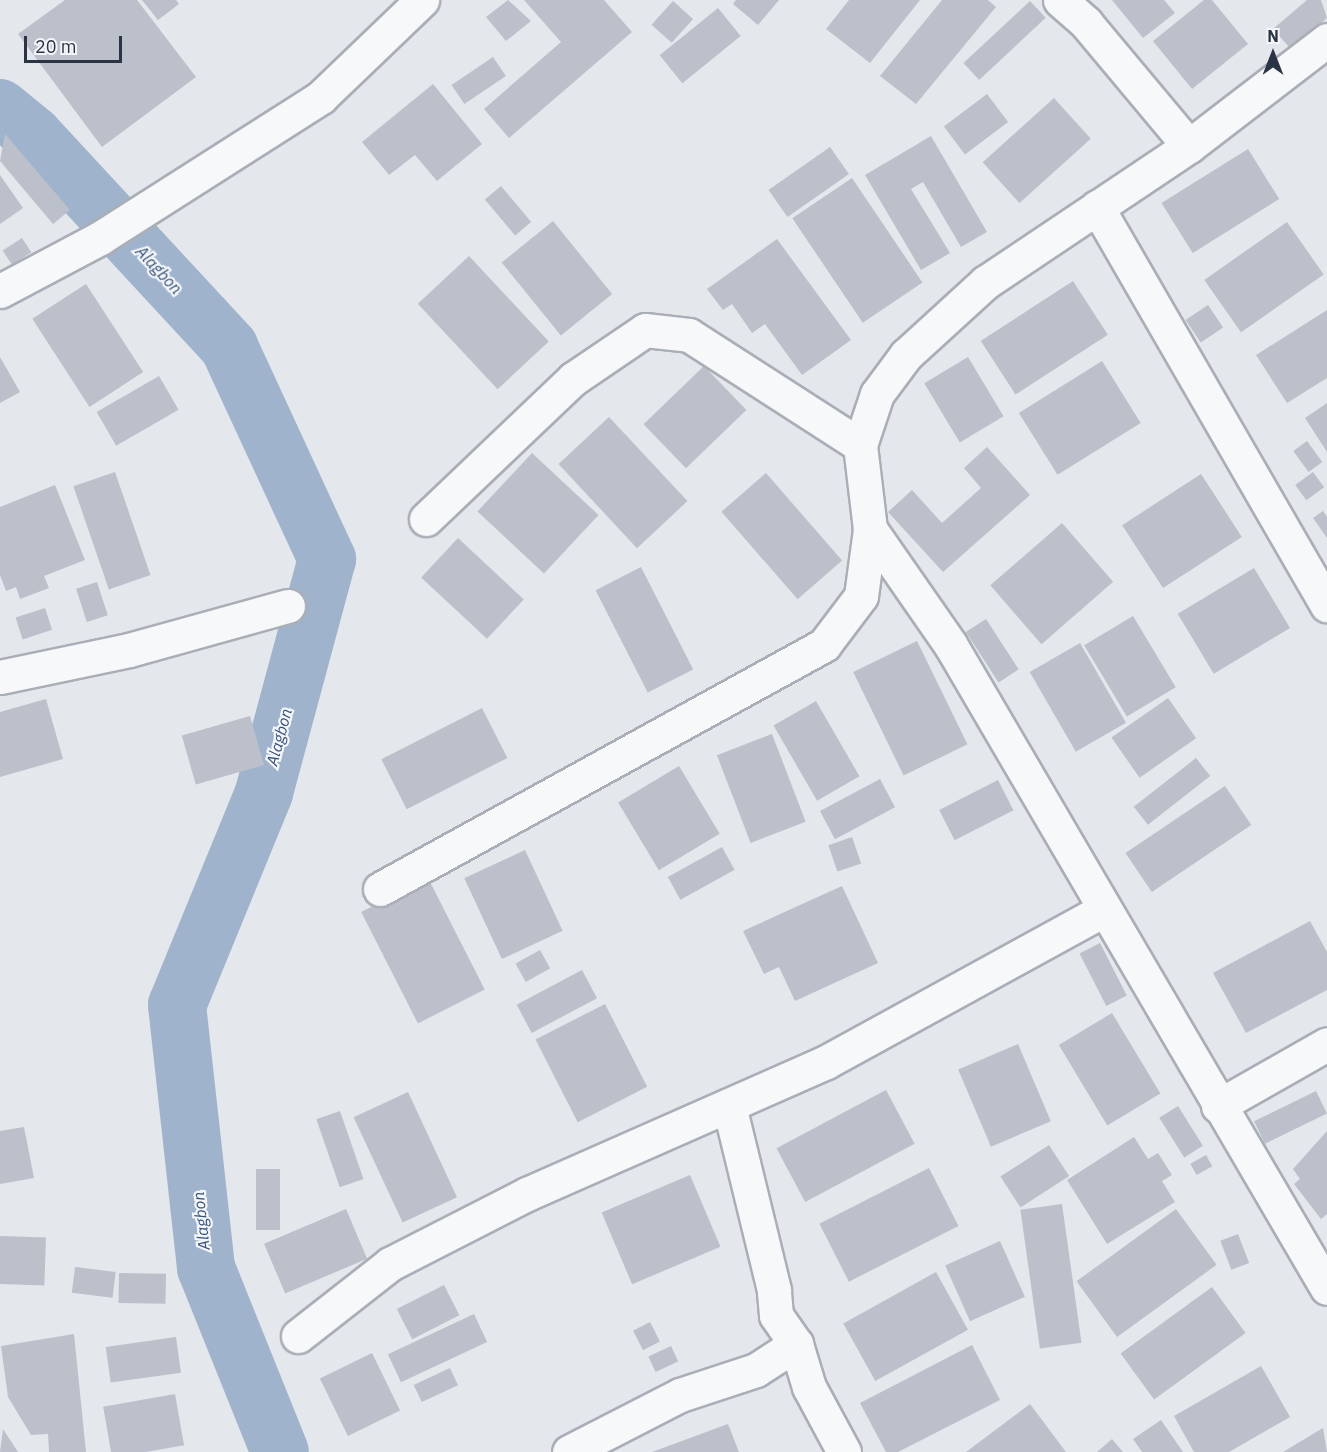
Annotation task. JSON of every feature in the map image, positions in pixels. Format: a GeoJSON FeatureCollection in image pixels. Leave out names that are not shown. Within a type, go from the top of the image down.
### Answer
{"type":"FeatureCollection","features":[{"type":"Feature","properties":{"kind":"street"},"geometry":{"type":"LineString","coordinates":[[0,291],[100,238],[135,212],[321,97],[422,0]]}},
{"type":"Feature","properties":{"kind":"street"},"geometry":{"type":"LineString","coordinates":[[1060,0],[1086,23],[1189,146]]}},
{"type":"Feature","properties":{"kind":"street"},"geometry":{"type":"LineString","coordinates":[[380,889],[824,645],[861,596],[870,529],[860,445],[877,394],[906,355],[986,282],[1189,146],[1327,40]]}},
{"type":"Feature","properties":{"kind":"street"},"geometry":{"type":"LineString","coordinates":[[1097,207],[1327,605]]}},
{"type":"Feature","properties":{"kind":"street"},"geometry":{"type":"LineString","coordinates":[[426,519],[573,378],[645,330],[688,335],[860,445]]}},
{"type":"Feature","properties":{"kind":"street"},"geometry":{"type":"LineString","coordinates":[[870,529],[950,644],[1218,1106],[1327,1288]]}},
{"type":"Feature","properties":{"kind":"street"},"geometry":{"type":"LineString","coordinates":[[0,677],[129,650],[288,606]]}},
{"type":"Feature","properties":{"kind":"street"},"geometry":{"type":"LineString","coordinates":[[298,1336],[390,1264],[527,1194],[825,1062],[1104,910]]}},
{"type":"Feature","properties":{"kind":"street"},"geometry":{"type":"LineString","coordinates":[[1218,1106],[1327,1044]]}},
{"type":"Feature","properties":{"kind":"street"},"geometry":{"type":"LineString","coordinates":[[729,1105],[774,1290],[776,1315],[796,1344],[809,1387],[844,1452]]}},
{"type":"Feature","properties":{"kind":"street"},"geometry":{"type":"LineString","coordinates":[[569,1452],[681,1395],[756,1370],[796,1344]]}},
{"type":"Feature","properties":{"kind":"building"},"geometry":{"type":"Polygon","coordinates":[[[65,0],[137,0],[196,77],[102,147],[18,34],[65,0]]]}},
{"type":"Feature","properties":{"kind":"building"},"geometry":{"type":"Polygon","coordinates":[[[142,0],[176,0],[179,4],[158,20],[142,0]]]}},
{"type":"Feature","properties":{"kind":"building"},"geometry":{"type":"Polygon","coordinates":[[[508,0],[531,21],[506,41],[486,17],[508,0]]]}},
{"type":"Feature","properties":{"kind":"building"},"geometry":{"type":"Polygon","coordinates":[[[524,0],[604,0],[632,32],[509,138],[484,109],[561,42],[524,0]]]}},
{"type":"Feature","properties":{"kind":"building"},"geometry":{"type":"Polygon","coordinates":[[[736,0],[779,0],[758,25],[733,4],[736,0]]]}},
{"type":"Feature","properties":{"kind":"building"},"geometry":{"type":"Polygon","coordinates":[[[849,0],[920,0],[870,63],[826,29],[849,0]]]}},
{"type":"Feature","properties":{"kind":"building"},"geometry":{"type":"Polygon","coordinates":[[[942,0],[988,0],[996,7],[916,104],[880,76],[942,0]]]}},
{"type":"Feature","properties":{"kind":"building"},"geometry":{"type":"Polygon","coordinates":[[[1112,0],[1164,0],[1175,13],[1143,38],[1112,0]]]}},
{"type":"Feature","properties":{"kind":"building"},"geometry":{"type":"Polygon","coordinates":[[[1204,0],[1212,0],[1248,44],[1192,89],[1153,41],[1204,0]]]}},
{"type":"Feature","properties":{"kind":"building"},"geometry":{"type":"Polygon","coordinates":[[[1307,0],[1321,0],[1327,18],[1291,49],[1273,29],[1307,0]]]}},
{"type":"Feature","properties":{"kind":"building"},"geometry":{"type":"Polygon","coordinates":[[[673,1],[693,19],[672,43],[652,25],[673,1]]]}},
{"type":"Feature","properties":{"kind":"building"},"geometry":{"type":"Polygon","coordinates":[[[1030,1],[1046,18],[979,80],[963,63],[1030,1]]]}},
{"type":"Feature","properties":{"kind":"building"},"geometry":{"type":"Polygon","coordinates":[[[718,8],[741,36],[682,83],[660,55],[718,8]]]}},
{"type":"Feature","properties":{"kind":"building"},"geometry":{"type":"Polygon","coordinates":[[[493,57],[506,76],[464,104],[452,85],[493,57]]]}},
{"type":"Feature","properties":{"kind":"building"},"geometry":{"type":"Polygon","coordinates":[[[433,84],[482,144],[437,181],[415,155],[389,175],[362,142],[433,84]]]}},
{"type":"Feature","properties":{"kind":"building"},"geometry":{"type":"Polygon","coordinates":[[[987,94],[1008,122],[965,154],[944,126],[987,94]]]}},
{"type":"Feature","properties":{"kind":"building"},"geometry":{"type":"Polygon","coordinates":[[[1054,98],[1091,139],[1019,203],[983,162],[1054,98]]]}},
{"type":"Feature","properties":{"kind":"building"},"geometry":{"type":"Polygon","coordinates":[[[5,134],[70,210],[53,224],[0,161],[5,134]]]}},
{"type":"Feature","properties":{"kind":"building"},"geometry":{"type":"Polygon","coordinates":[[[931,136],[987,232],[961,247],[923,182],[911,189],[950,253],[921,270],[865,175],[931,136]]]}},
{"type":"Feature","properties":{"kind":"building"},"geometry":{"type":"Polygon","coordinates":[[[830,147],[849,174],[787,217],[769,190],[830,147]]]}},
{"type":"Feature","properties":{"kind":"building"},"geometry":{"type":"Polygon","coordinates":[[[1248,149],[1279,199],[1193,253],[1161,203],[1248,149]]]}},
{"type":"Feature","properties":{"kind":"building"},"geometry":{"type":"Polygon","coordinates":[[[0,175],[23,208],[0,224],[0,175]]]}},
{"type":"Feature","properties":{"kind":"building"},"geometry":{"type":"Polygon","coordinates":[[[852,178],[922,282],[863,323],[792,218],[852,178]]]}},
{"type":"Feature","properties":{"kind":"building"},"geometry":{"type":"Polygon","coordinates":[[[501,186],[531,222],[515,236],[485,199],[501,186]]]}},
{"type":"Feature","properties":{"kind":"building"},"geometry":{"type":"Polygon","coordinates":[[[553,221],[612,294],[561,336],[502,263],[553,221]]]}},
{"type":"Feature","properties":{"kind":"building"},"geometry":{"type":"Polygon","coordinates":[[[1287,222],[1324,274],[1241,332],[1204,280],[1287,222]]]}},
{"type":"Feature","properties":{"kind":"building"},"geometry":{"type":"Polygon","coordinates":[[[22,238],[31,252],[12,265],[3,251],[22,238]]]}},
{"type":"Feature","properties":{"kind":"building"},"geometry":{"type":"Polygon","coordinates":[[[777,239],[851,340],[802,375],[765,324],[752,333],[732,304],[723,310],[707,289],[777,239]]]}},
{"type":"Feature","properties":{"kind":"building"},"geometry":{"type":"Polygon","coordinates":[[[469,256],[549,342],[498,389],[418,304],[469,256]]]}},
{"type":"Feature","properties":{"kind":"building"},"geometry":{"type":"Polygon","coordinates":[[[1073,281],[1108,335],[1016,395],[981,341],[1073,281]]]}},
{"type":"Feature","properties":{"kind":"building"},"geometry":{"type":"Polygon","coordinates":[[[86,284],[143,372],[90,407],[32,319],[86,284]]]}},
{"type":"Feature","properties":{"kind":"building"},"geometry":{"type":"Polygon","coordinates":[[[1208,305],[1223,327],[1201,342],[1186,320],[1208,305]]]}},
{"type":"Feature","properties":{"kind":"building"},"geometry":{"type":"Polygon","coordinates":[[[1327,310],[1327,378],[1287,403],[1256,355],[1327,310]]]}},
{"type":"Feature","properties":{"kind":"building"},"geometry":{"type":"Polygon","coordinates":[[[0,357],[20,392],[0,403],[0,357]]]}},
{"type":"Feature","properties":{"kind":"building"},"geometry":{"type":"Polygon","coordinates":[[[968,357],[1004,416],[960,442],[924,383],[968,357]]]}},
{"type":"Feature","properties":{"kind":"building"},"geometry":{"type":"Polygon","coordinates":[[[1102,361],[1141,423],[1058,475],[1019,413],[1102,361]]]}},
{"type":"Feature","properties":{"kind":"building"},"geometry":{"type":"Polygon","coordinates":[[[704,366],[746,410],[686,468],[644,424],[704,366]]]}},
{"type":"Feature","properties":{"kind":"building"},"geometry":{"type":"Polygon","coordinates":[[[159,376],[179,410],[116,446],[97,412],[159,376]]]}},
{"type":"Feature","properties":{"kind":"building"},"geometry":{"type":"Polygon","coordinates":[[[1327,403],[1327,452],[1305,418],[1327,403]]]}},
{"type":"Feature","properties":{"kind":"building"},"geometry":{"type":"Polygon","coordinates":[[[609,417],[687,501],[637,548],[559,464],[609,417]]]}},
{"type":"Feature","properties":{"kind":"building"},"geometry":{"type":"Polygon","coordinates":[[[1307,441],[1322,462],[1309,472],[1293,451],[1307,441]]]}},
{"type":"Feature","properties":{"kind":"building"},"geometry":{"type":"Polygon","coordinates":[[[987,447],[1030,495],[943,572],[888,512],[912,490],[942,523],[981,488],[964,468],[987,447]]]}},
{"type":"Feature","properties":{"kind":"building"},"geometry":{"type":"Polygon","coordinates":[[[532,453],[599,515],[544,574],[477,512],[532,453]]]}},
{"type":"Feature","properties":{"kind":"building"},"geometry":{"type":"Polygon","coordinates":[[[115,472],[150,575],[109,589],[73,486],[115,472]]]}},
{"type":"Feature","properties":{"kind":"building"},"geometry":{"type":"Polygon","coordinates":[[[1313,472],[1324,487],[1306,500],[1295,485],[1313,472]]]}},
{"type":"Feature","properties":{"kind":"building"},"geometry":{"type":"Polygon","coordinates":[[[766,473],[842,561],[798,599],[721,512],[766,473]]]}},
{"type":"Feature","properties":{"kind":"building"},"geometry":{"type":"Polygon","coordinates":[[[1201,474],[1242,537],[1163,588],[1122,525],[1201,474]]]}},
{"type":"Feature","properties":{"kind":"building"},"geometry":{"type":"Polygon","coordinates":[[[55,485],[85,560],[44,576],[49,588],[20,599],[16,587],[6,591],[0,575],[0,507],[55,485]]]}},
{"type":"Feature","properties":{"kind":"building"},"geometry":{"type":"Polygon","coordinates":[[[1323,511],[1327,517],[1327,538],[1313,518],[1323,511]]]}},
{"type":"Feature","properties":{"kind":"building"},"geometry":{"type":"Polygon","coordinates":[[[1062,523],[1113,582],[1041,644],[990,585],[1062,523]]]}},
{"type":"Feature","properties":{"kind":"building"},"geometry":{"type":"Polygon","coordinates":[[[458,538],[524,599],[487,639],[421,577],[458,538]]]}},
{"type":"Feature","properties":{"kind":"building"},"geometry":{"type":"Polygon","coordinates":[[[641,567],[693,669],[648,693],[596,590],[641,567]]]}},
{"type":"Feature","properties":{"kind":"building"},"geometry":{"type":"Polygon","coordinates":[[[1254,568],[1290,628],[1214,674],[1178,614],[1254,568]]]}},
{"type":"Feature","properties":{"kind":"building"},"geometry":{"type":"Polygon","coordinates":[[[97,582],[108,615],[87,622],[76,589],[97,582]]]}},
{"type":"Feature","properties":{"kind":"building"},"geometry":{"type":"Polygon","coordinates":[[[45,608],[52,630],[23,639],[16,618],[45,608]]]}},
{"type":"Feature","properties":{"kind":"building"},"geometry":{"type":"Polygon","coordinates":[[[1133,616],[1176,687],[1127,717],[1084,645],[1133,616]]]}},
{"type":"Feature","properties":{"kind":"building"},"geometry":{"type":"Polygon","coordinates":[[[986,619],[1019,669],[999,682],[966,632],[986,619]]]}},
{"type":"Feature","properties":{"kind":"building"},"geometry":{"type":"Polygon","coordinates":[[[917,641],[967,744],[904,775],[853,672],[917,641]]]}},
{"type":"Feature","properties":{"kind":"building"},"geometry":{"type":"Polygon","coordinates":[[[1080,643],[1126,723],[1076,752],[1030,672],[1080,643]]]}},
{"type":"Feature","properties":{"kind":"building"},"geometry":{"type":"Polygon","coordinates":[[[1168,698],[1196,738],[1140,778],[1111,738],[1168,698]]]}},
{"type":"Feature","properties":{"kind":"building"},"geometry":{"type":"Polygon","coordinates":[[[46,699],[63,759],[0,777],[0,712],[46,699]]]}},
{"type":"Feature","properties":{"kind":"building"},"geometry":{"type":"Polygon","coordinates":[[[816,701],[860,776],[817,801],[774,726],[816,701]]]}},
{"type":"Feature","properties":{"kind":"building"},"geometry":{"type":"Polygon","coordinates":[[[482,708],[507,758],[407,809],[381,759],[482,708]]]}},
{"type":"Feature","properties":{"kind":"building"},"geometry":{"type":"Polygon","coordinates":[[[250,716],[264,765],[196,785],[182,736],[250,716]]]}},
{"type":"Feature","properties":{"kind":"building"},"geometry":{"type":"Polygon","coordinates":[[[772,734],[806,822],[751,843],[717,755],[772,734]]]}},
{"type":"Feature","properties":{"kind":"building"},"geometry":{"type":"Polygon","coordinates":[[[1196,758],[1210,776],[1148,825],[1134,807],[1196,758]]]}},
{"type":"Feature","properties":{"kind":"building"},"geometry":{"type":"Polygon","coordinates":[[[679,766],[720,834],[659,870],[618,803],[679,766]]]}},
{"type":"Feature","properties":{"kind":"building"},"geometry":{"type":"Polygon","coordinates":[[[880,779],[895,807],[835,839],[820,811],[880,779]]]}},
{"type":"Feature","properties":{"kind":"building"},"geometry":{"type":"Polygon","coordinates":[[[998,780],[1013,810],[955,840],[939,810],[998,780]]]}},
{"type":"Feature","properties":{"kind":"building"},"geometry":{"type":"Polygon","coordinates":[[[1225,786],[1251,825],[1152,892],[1126,853],[1225,786]]]}},
{"type":"Feature","properties":{"kind":"building"},"geometry":{"type":"Polygon","coordinates":[[[852,837],[861,863],[837,872],[828,845],[852,837]]]}},
{"type":"Feature","properties":{"kind":"building"},"geometry":{"type":"Polygon","coordinates":[[[722,847],[735,870],[680,900],[668,877],[722,847]]]}},
{"type":"Feature","properties":{"kind":"building"},"geometry":{"type":"Polygon","coordinates":[[[525,850],[563,931],[502,959],[464,878],[525,850]]]}},
{"type":"Feature","properties":{"kind":"building"},"geometry":{"type":"Polygon","coordinates":[[[428,878],[485,989],[418,1023],[361,912],[428,878]]]}},
{"type":"Feature","properties":{"kind":"building"},"geometry":{"type":"Polygon","coordinates":[[[842,886],[878,963],[795,1001],[779,967],[764,974],[743,931],[842,886]]]}},
{"type":"Feature","properties":{"kind":"building"},"geometry":{"type":"Polygon","coordinates":[[[1310,921],[1327,952],[1327,990],[1246,1033],[1213,973],[1310,921]]]}},
{"type":"Feature","properties":{"kind":"building"},"geometry":{"type":"Polygon","coordinates":[[[1100,943],[1127,996],[1106,1006],[1080,953],[1100,943]]]}},
{"type":"Feature","properties":{"kind":"building"},"geometry":{"type":"Polygon","coordinates":[[[540,950],[550,968],[526,982],[516,964],[540,950]]]}},
{"type":"Feature","properties":{"kind":"building"},"geometry":{"type":"Polygon","coordinates":[[[582,970],[597,998],[532,1033],[517,1005],[582,970]]]}},
{"type":"Feature","properties":{"kind":"building"},"geometry":{"type":"Polygon","coordinates":[[[605,1004],[647,1087],[578,1122],[536,1039],[605,1004]]]}},
{"type":"Feature","properties":{"kind":"building"},"geometry":{"type":"Polygon","coordinates":[[[1112,1013],[1160,1094],[1107,1126],[1059,1045],[1112,1013]]]}},
{"type":"Feature","properties":{"kind":"building"},"geometry":{"type":"Polygon","coordinates":[[[1018,1044],[1051,1121],[991,1147],[958,1069],[1018,1044]]]}},
{"type":"Feature","properties":{"kind":"building"},"geometry":{"type":"Polygon","coordinates":[[[886,1090],[915,1144],[805,1202],[777,1148],[886,1090]]]}},
{"type":"Feature","properties":{"kind":"building"},"geometry":{"type":"Polygon","coordinates":[[[1316,1091],[1327,1113],[1265,1144],[1254,1121],[1316,1091]]]}},
{"type":"Feature","properties":{"kind":"building"},"geometry":{"type":"Polygon","coordinates":[[[408,1092],[457,1197],[403,1222],[354,1117],[408,1092]]]}},
{"type":"Feature","properties":{"kind":"building"},"geometry":{"type":"Polygon","coordinates":[[[1178,1106],[1203,1146],[1184,1158],[1159,1118],[1178,1106]]]}},
{"type":"Feature","properties":{"kind":"building"},"geometry":{"type":"Polygon","coordinates":[[[340,1111],[363,1179],[340,1187],[316,1119],[340,1111]]]}},
{"type":"Feature","properties":{"kind":"building"},"geometry":{"type":"Polygon","coordinates":[[[24,1127],[34,1178],[0,1184],[0,1131],[24,1127]]]}},
{"type":"Feature","properties":{"kind":"building"},"geometry":{"type":"Polygon","coordinates":[[[1327,1131],[1327,1214],[1321,1219],[1294,1184],[1300,1179],[1293,1169],[1327,1131]]]}},
{"type":"Feature","properties":{"kind":"building"},"geometry":{"type":"Polygon","coordinates":[[[1134,1137],[1148,1159],[1158,1153],[1172,1175],[1162,1181],[1175,1202],[1107,1244],[1067,1180],[1134,1137]]]}},
{"type":"Feature","properties":{"kind":"building"},"geometry":{"type":"Polygon","coordinates":[[[1049,1145],[1069,1176],[1021,1208],[1000,1177],[1049,1145]]]}},
{"type":"Feature","properties":{"kind":"building"},"geometry":{"type":"Polygon","coordinates":[[[1206,1155],[1212,1166],[1197,1175],[1190,1164],[1206,1155]]]}},
{"type":"Feature","properties":{"kind":"building"},"geometry":{"type":"Polygon","coordinates":[[[929,1168],[959,1226],[849,1282],[819,1224],[929,1168]]]}},
{"type":"Feature","properties":{"kind":"building"},"geometry":{"type":"Polygon","coordinates":[[[256,1169],[280,1169],[280,1230],[256,1230],[256,1169]]]}},
{"type":"Feature","properties":{"kind":"building"},"geometry":{"type":"Polygon","coordinates":[[[690,1175],[720,1247],[632,1284],[602,1213],[690,1175]]]}},
{"type":"Feature","properties":{"kind":"building"},"geometry":{"type":"Polygon","coordinates":[[[1062,1204],[1081,1343],[1040,1348],[1020,1210],[1062,1204]]]}},
{"type":"Feature","properties":{"kind":"building"},"geometry":{"type":"Polygon","coordinates":[[[346,1209],[367,1259],[285,1293],[264,1244],[346,1209]]]}},
{"type":"Feature","properties":{"kind":"building"},"geometry":{"type":"Polygon","coordinates":[[[1176,1209],[1217,1265],[1117,1337],[1076,1281],[1176,1209]]]}},
{"type":"Feature","properties":{"kind":"building"},"geometry":{"type":"Polygon","coordinates":[[[1238,1234],[1249,1263],[1231,1270],[1220,1241],[1238,1234]]]}},
{"type":"Feature","properties":{"kind":"building"},"geometry":{"type":"Polygon","coordinates":[[[0,1236],[46,1238],[44,1286],[0,1284],[0,1236]]]}},
{"type":"Feature","properties":{"kind":"building"},"geometry":{"type":"Polygon","coordinates":[[[1000,1241],[1025,1297],[970,1321],[945,1265],[1000,1241]]]}},
{"type":"Feature","properties":{"kind":"building"},"geometry":{"type":"Polygon","coordinates":[[[75,1267],[116,1272],[113,1298],[72,1293],[75,1267]]]}},
{"type":"Feature","properties":{"kind":"building"},"geometry":{"type":"Polygon","coordinates":[[[936,1272],[968,1330],[875,1381],[843,1323],[936,1272]]]}},
{"type":"Feature","properties":{"kind":"building"},"geometry":{"type":"Polygon","coordinates":[[[119,1273],[166,1274],[165,1304],[118,1303],[119,1273]]]}},
{"type":"Feature","properties":{"kind":"building"},"geometry":{"type":"Polygon","coordinates":[[[444,1285],[459,1315],[412,1339],[397,1309],[444,1285]]]}},
{"type":"Feature","properties":{"kind":"building"},"geometry":{"type":"Polygon","coordinates":[[[1212,1287],[1246,1333],[1154,1400],[1121,1353],[1212,1287]]]}},
{"type":"Feature","properties":{"kind":"building"},"geometry":{"type":"Polygon","coordinates":[[[474,1314],[487,1342],[401,1382],[388,1354],[474,1314]]]}},
{"type":"Feature","properties":{"kind":"building"},"geometry":{"type":"Polygon","coordinates":[[[650,1322],[660,1342],[643,1350],[633,1331],[650,1322]]]}},
{"type":"Feature","properties":{"kind":"building"},"geometry":{"type":"Polygon","coordinates":[[[74,1334],[86,1452],[49,1452],[48,1434],[31,1435],[8,1397],[1,1346],[74,1334]]]}},
{"type":"Feature","properties":{"kind":"building"},"geometry":{"type":"Polygon","coordinates":[[[176,1337],[181,1373],[111,1383],[106,1347],[176,1337]]]}},
{"type":"Feature","properties":{"kind":"building"},"geometry":{"type":"Polygon","coordinates":[[[972,1345],[1000,1400],[898,1452],[886,1452],[860,1403],[972,1345]]]}},
{"type":"Feature","properties":{"kind":"building"},"geometry":{"type":"Polygon","coordinates":[[[671,1346],[678,1361],[656,1372],[648,1357],[671,1346]]]}},
{"type":"Feature","properties":{"kind":"building"},"geometry":{"type":"Polygon","coordinates":[[[372,1353],[400,1411],[348,1436],[320,1378],[372,1353]]]}},
{"type":"Feature","properties":{"kind":"building"},"geometry":{"type":"Polygon","coordinates":[[[1261,1366],[1290,1417],[1229,1452],[1194,1452],[1174,1416],[1261,1366]]]}},
{"type":"Feature","properties":{"kind":"building"},"geometry":{"type":"Polygon","coordinates":[[[450,1368],[458,1385],[422,1402],[414,1385],[450,1368]]]}},
{"type":"Feature","properties":{"kind":"building"},"geometry":{"type":"Polygon","coordinates":[[[175,1394],[184,1445],[146,1452],[111,1452],[103,1407],[175,1394]]]}},
{"type":"Feature","properties":{"kind":"building"},"geometry":{"type":"Polygon","coordinates":[[[1030,1404],[1066,1452],[966,1452],[1030,1404]]]}},
{"type":"Feature","properties":{"kind":"building"},"geometry":{"type":"Polygon","coordinates":[[[1161,1420],[1183,1452],[1142,1452],[1133,1439],[1161,1420]]]}},
{"type":"Feature","properties":{"kind":"building"},"geometry":{"type":"Polygon","coordinates":[[[728,1424],[739,1452],[652,1452],[728,1424]]]}},
{"type":"Feature","properties":{"kind":"building"},"geometry":{"type":"Polygon","coordinates":[[[1323,1428],[1327,1452],[1283,1452],[1323,1428]]]}},
{"type":"Feature","properties":{"kind":"building"},"geometry":{"type":"Polygon","coordinates":[[[3,1429],[18,1452],[0,1452],[3,1429]]]}},
{"type":"Feature","properties":{"kind":"building"},"geometry":{"type":"Polygon","coordinates":[[[1112,1439],[1123,1452],[1097,1452],[1112,1439]]]}},
{"type":"Feature","properties":{"kind":"waterway","name":"Alagbon"},"geometry":{"type":"LineString","coordinates":[[0,108],[33,135],[229,347],[327,559],[264,793],[177,1005],[206,1268],[280,1452]]}}]}
